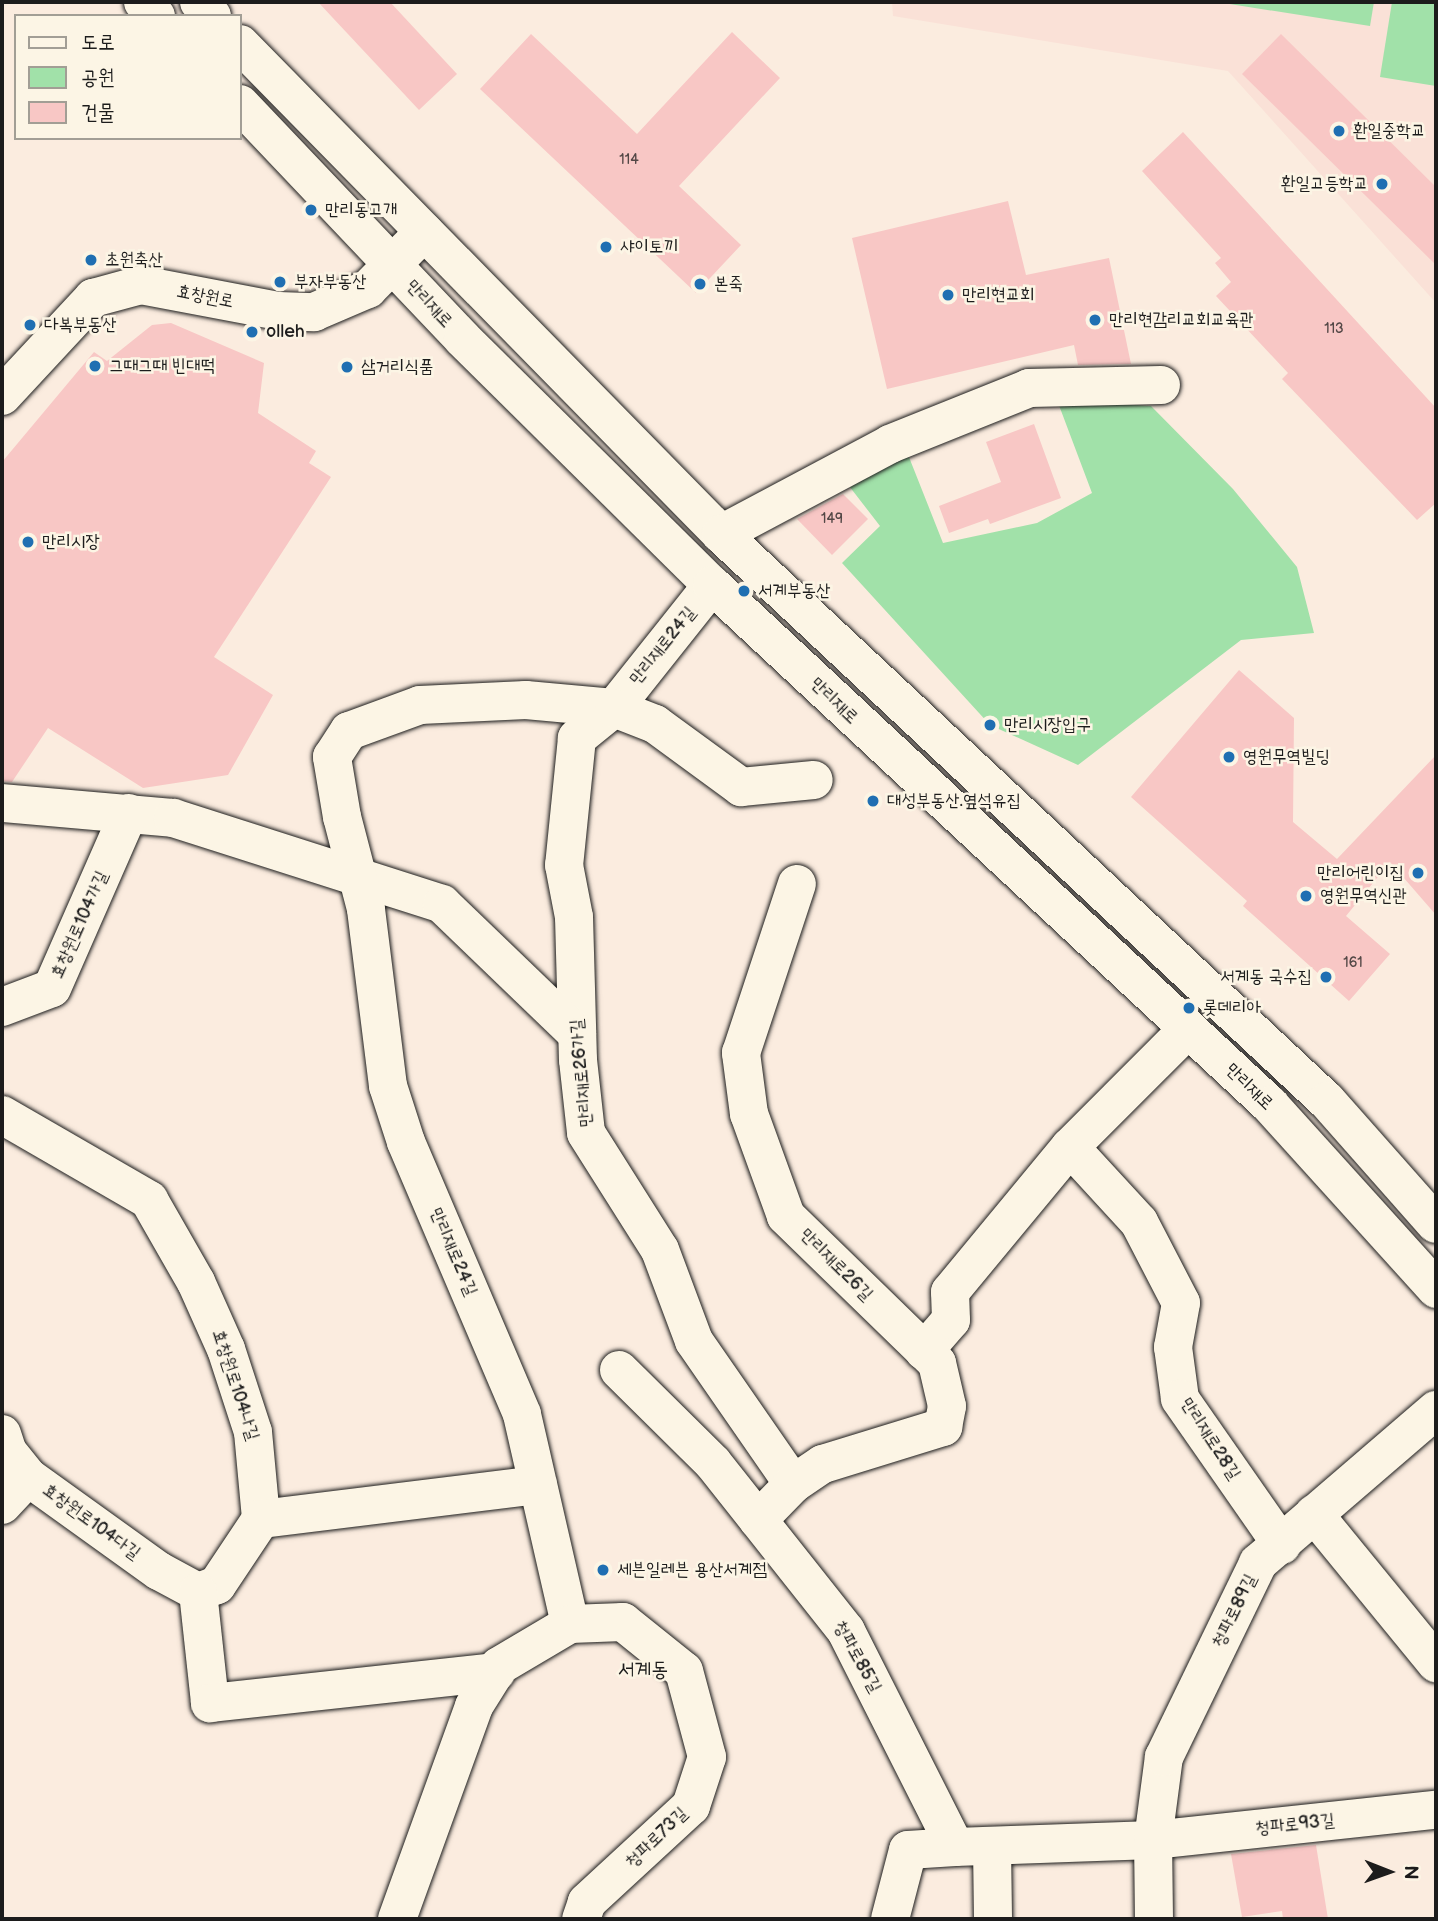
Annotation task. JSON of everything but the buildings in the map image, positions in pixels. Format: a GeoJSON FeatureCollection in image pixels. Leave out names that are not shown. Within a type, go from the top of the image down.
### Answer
{"type":"FeatureCollection","features":[{"type":"Feature","properties":{"kind":"street"},"geometry":{"type":"LineString","coordinates":[[242,46],[721,534],[1327,1101],[1436,1223]]}},
{"type":"Feature","properties":{"kind":"street","name":"만리재로"},"geometry":{"type":"LineString","coordinates":[[242,106],[391,264],[712,585],[1270,1105],[1436,1289]]}},
{"type":"Feature","properties":{"kind":"street","name":"효창원로"},"geometry":{"type":"LineString","coordinates":[[2,396],[93,298],[141,285],[278,311],[314,312],[368,289],[424,232]]}},
{"type":"Feature","properties":{"kind":"street"},"geometry":{"type":"LineString","coordinates":[[721,534],[890,444],[1029,388],[1161,384]]}},
{"type":"Feature","properties":{"kind":"street","name":"만리재로24길"},"geometry":{"type":"LineString","coordinates":[[614,708],[712,585]]}},
{"type":"Feature","properties":{"kind":"street","name":"만리재로24길"},"geometry":{"type":"LineString","coordinates":[[570,1624],[522,1414],[406,1142],[388,1086],[362,892],[332,757],[349,730],[420,705],[526,700],[614,708],[655,724],[741,787],[814,780]]}},
{"type":"Feature","properties":{"kind":"street","name":"만리재로26가길"},"geometry":{"type":"LineString","coordinates":[[614,708],[577,738],[564,865],[574,917],[577,1034],[586,1133],[660,1250],[694,1341],[793,1484]]}},
{"type":"Feature","properties":{"kind":"street"},"geometry":{"type":"LineString","coordinates":[[2,803],[173,818],[362,892],[442,904],[577,1034]]}},
{"type":"Feature","properties":{"kind":"street","name":"효창원로104가길"},"geometry":{"type":"LineString","coordinates":[[2,1007],[52,988],[130,813]]}},
{"type":"Feature","properties":{"kind":"street","name":"만리재로26길"},"geometry":{"type":"LineString","coordinates":[[758,1520],[793,1484],[823,1464],[943,1427],[947,1406],[937,1363],[786,1216],[749,1114],[741,1053],[797,884]]}},
{"type":"Feature","properties":{"kind":"street"},"geometry":{"type":"LineString","coordinates":[[924,1351],[951,1320],[950,1292],[1070,1147],[1188,1029]]}},
{"type":"Feature","properties":{"kind":"street","name":"효창원로104나길"},"geometry":{"type":"LineString","coordinates":[[2,1115],[149,1200],[196,1282],[226,1349],[253,1433],[261,1519]]}},
{"type":"Feature","properties":{"kind":"street","name":"만리재로28길"},"geometry":{"type":"LineString","coordinates":[[1070,1147],[1139,1222],[1181,1303],[1173,1347],[1180,1399],[1282,1545]]}},
{"type":"Feature","properties":{"kind":"street","name":"청파로85길"},"geometry":{"type":"LineString","coordinates":[[619,1370],[713,1463],[846,1631],[954,1847]]}},
{"type":"Feature","properties":{"kind":"street","name":"청파로89길"},"geometry":{"type":"LineString","coordinates":[[1154,1919],[1153,1840],[1164,1757],[1258,1563],[1436,1410]]}},
{"type":"Feature","properties":{"kind":"street","name":"효창원로104다길"},"geometry":{"type":"LineString","coordinates":[[2,1434],[8,1452],[28,1477],[159,1571],[198,1592]]}},
{"type":"Feature","properties":{"kind":"street"},"geometry":{"type":"LineString","coordinates":[[2,1505],[28,1477]]}},
{"type":"Feature","properties":{"kind":"street"},"geometry":{"type":"LineString","coordinates":[[496,1672],[210,1703],[198,1592],[216,1585],[261,1519],[538,1485]]}},
{"type":"Feature","properties":{"kind":"street"},"geometry":{"type":"LineString","coordinates":[[1314,1514],[1436,1663]]}},
{"type":"Feature","properties":{"kind":"street","name":"청파로73길"},"geometry":{"type":"LineString","coordinates":[[570,1624],[623,1622],[684,1671],[707,1757],[691,1807],[587,1902],[581,1919]]}},
{"type":"Feature","properties":{"kind":"street"},"geometry":{"type":"LineString","coordinates":[[397,1919],[474,1706],[496,1672],[570,1624]]}},
{"type":"Feature","properties":{"kind":"street","name":"청파로93길"},"geometry":{"type":"LineString","coordinates":[[1153,1840],[1436,1810]]}},
{"type":"Feature","properties":{"kind":"street"},"geometry":{"type":"LineString","coordinates":[[890,1919],[908,1850],[1153,1840]]}},
{"type":"Feature","properties":{"kind":"street"},"geometry":{"type":"LineString","coordinates":[[992,1846],[993,1919]]}},
{"type":"Feature","properties":{"kind":"shaded area","name":"환일고등학교"},"geometry":{"type":"Polygon","coordinates":[[[892,2],[1436,2],[1436,303],[1228,71],[893,16],[892,2]]]}},
{"type":"Feature","properties":{"kind":"green space"},"geometry":{"type":"Polygon","coordinates":[[[1217,2],[1374,2],[1370,26],[1217,2]]]}},
{"type":"Feature","properties":{"kind":"green space"},"geometry":{"type":"Polygon","coordinates":[[[1392,2],[1436,2],[1436,86],[1380,77],[1392,2]]]}},
{"type":"Feature","properties":{"kind":"green space"},"geometry":{"type":"Polygon","coordinates":[[[1057,400],[1151,406],[1233,489],[1297,567],[1314,633],[1241,640],[1078,765],[990,725],[842,563],[880,526],[846,482],[905,447],[943,543],[1037,523],[1092,493],[1057,400]]]}},
{"type":"Feature","properties":{"kind":"place","name":"환일중학교"},"geometry":{"type":"Point","coordinates":[1339,131]}},
{"type":"Feature","properties":{"kind":"place","name":"환일고등학교"},"geometry":{"type":"Point","coordinates":[1382,184]}},
{"type":"Feature","properties":{"kind":"place","name":"만리동고개"},"geometry":{"type":"Point","coordinates":[311,210]}},
{"type":"Feature","properties":{"kind":"place","name":"샤이토끼"},"geometry":{"type":"Point","coordinates":[606,247]}},
{"type":"Feature","properties":{"kind":"place","name":"초원축산"},"geometry":{"type":"Point","coordinates":[91,260]}},
{"type":"Feature","properties":{"kind":"place","name":"부자부동산"},"geometry":{"type":"Point","coordinates":[280,282]}},
{"type":"Feature","properties":{"kind":"place","name":"본죽"},"geometry":{"type":"Point","coordinates":[700,284]}},
{"type":"Feature","properties":{"kind":"place","name":"만리현교회"},"geometry":{"type":"Point","coordinates":[948,295]}},
{"type":"Feature","properties":{"kind":"place","name":"만리현감리교회교육관"},"geometry":{"type":"Point","coordinates":[1095,320]}},
{"type":"Feature","properties":{"kind":"place","name":"다복부동산"},"geometry":{"type":"Point","coordinates":[30,325]}},
{"type":"Feature","properties":{"kind":"place","name":"olleh"},"geometry":{"type":"Point","coordinates":[252,332]}},
{"type":"Feature","properties":{"kind":"place","name":"그때그때 빈대떡"},"geometry":{"type":"Point","coordinates":[95,366]}},
{"type":"Feature","properties":{"kind":"place","name":"삼거리식품"},"geometry":{"type":"Point","coordinates":[347,367]}},
{"type":"Feature","properties":{"kind":"place","name":"만리시장"},"geometry":{"type":"Point","coordinates":[28,542]}},
{"type":"Feature","properties":{"kind":"place","name":"서계부동산"},"geometry":{"type":"Point","coordinates":[744,591]}},
{"type":"Feature","properties":{"kind":"place","name":"만리시장입구"},"geometry":{"type":"Point","coordinates":[990,725]}},
{"type":"Feature","properties":{"kind":"place","name":"영원무역빌딩"},"geometry":{"type":"Point","coordinates":[1229,757]}},
{"type":"Feature","properties":{"kind":"place","name":"대성부동산.옆석유집"},"geometry":{"type":"Point","coordinates":[873,801]}},
{"type":"Feature","properties":{"kind":"place","name":"만리어린이집"},"geometry":{"type":"Point","coordinates":[1418,873]}},
{"type":"Feature","properties":{"kind":"place","name":"영원무역신관"},"geometry":{"type":"Point","coordinates":[1306,896]}},
{"type":"Feature","properties":{"kind":"place","name":"서계동 국수집"},"geometry":{"type":"Point","coordinates":[1326,977]}},
{"type":"Feature","properties":{"kind":"place","name":"롯데리아"},"geometry":{"type":"Point","coordinates":[1189,1008]}},
{"type":"Feature","properties":{"kind":"place","name":"세븐일레븐 용산서계점"},"geometry":{"type":"Point","coordinates":[603,1570]}},
{"type":"Feature","properties":{"kind":"district","name":"서계동"},"geometry":{"type":"Point","coordinates":[643,1670]}}]}
